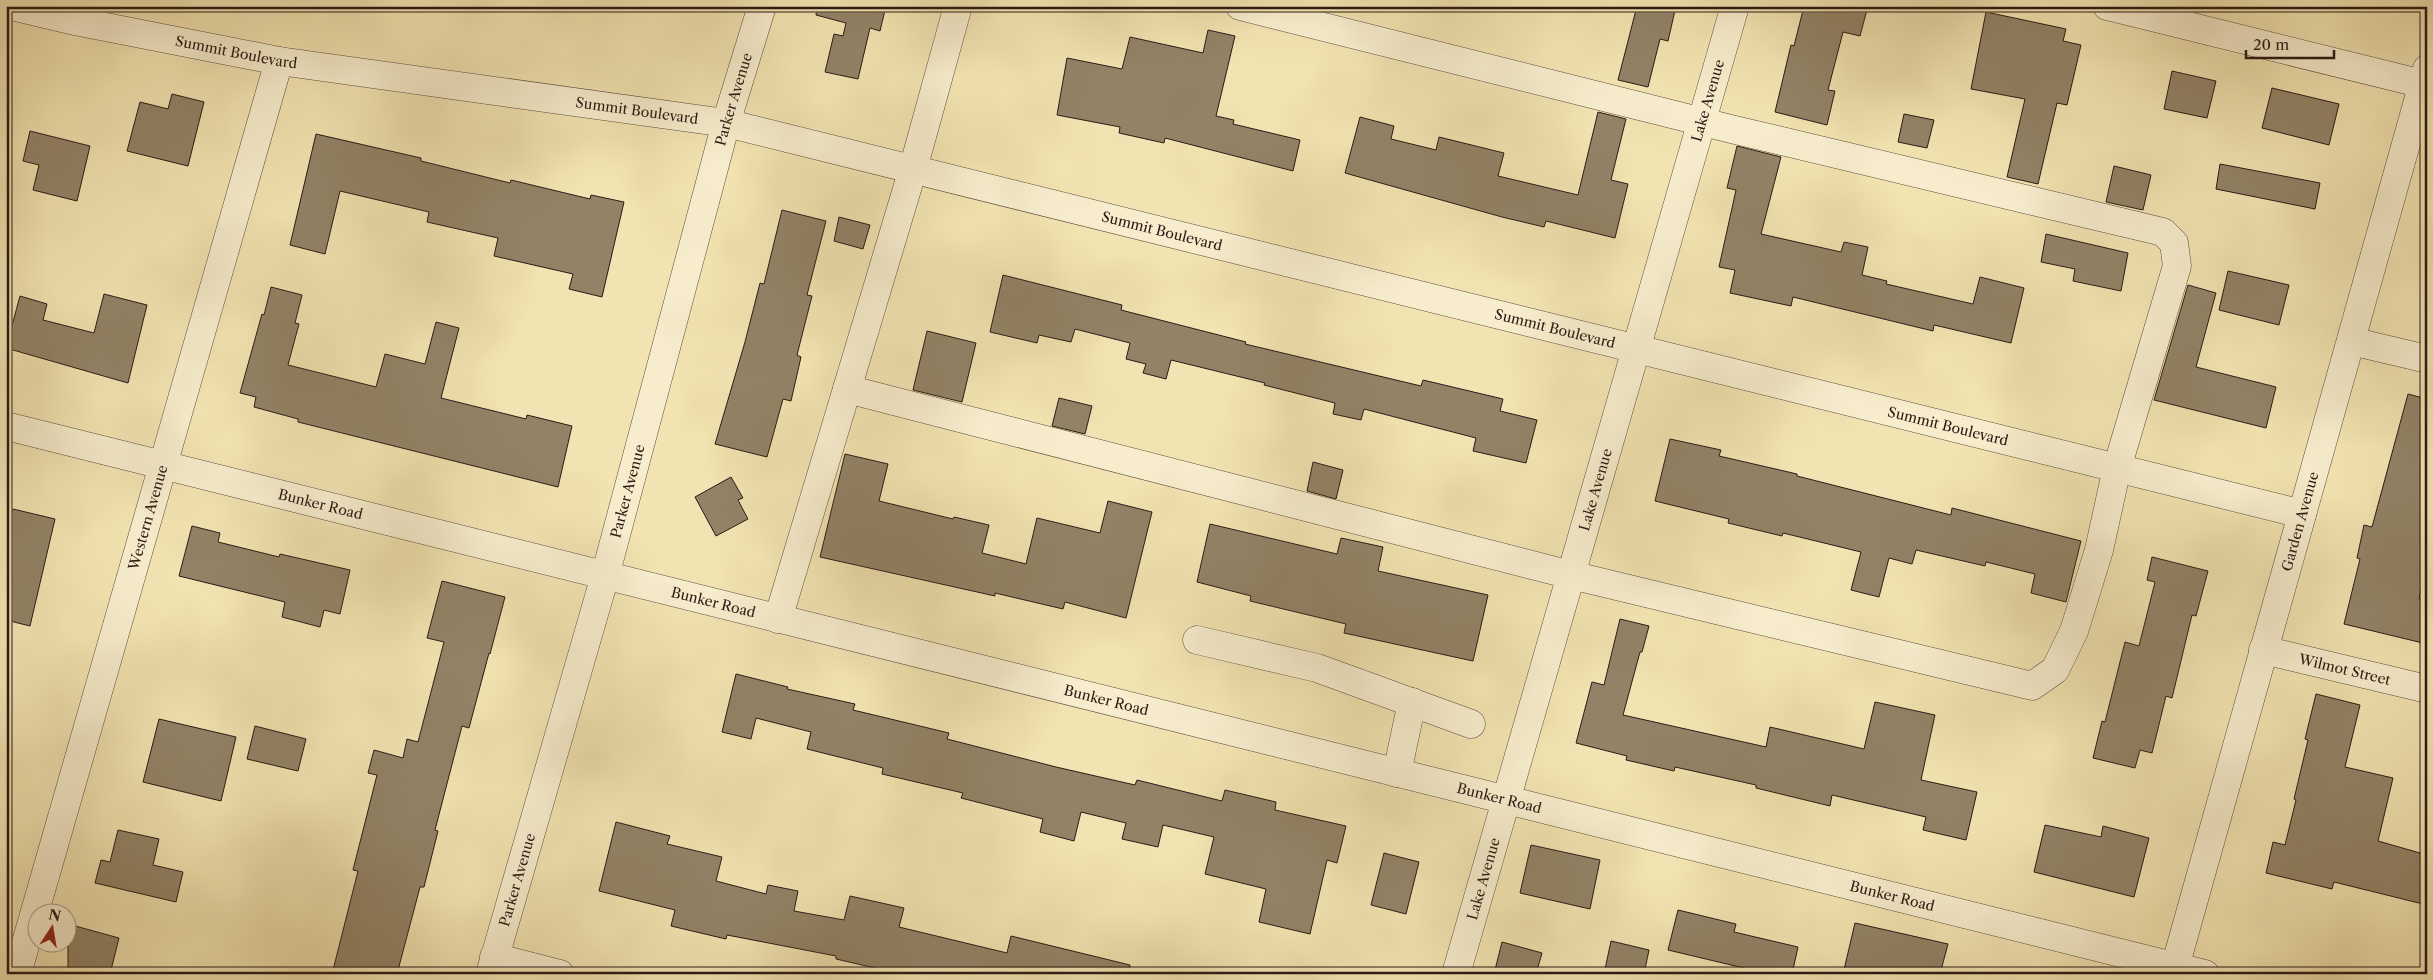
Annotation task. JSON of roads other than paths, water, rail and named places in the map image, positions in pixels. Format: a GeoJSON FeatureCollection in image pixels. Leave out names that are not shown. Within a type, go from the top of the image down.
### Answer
{"type":"FeatureCollection","features":[{"type":"Feature","properties":{"kind":"street","name":"Summit Boulevard"},"geometry":{"type":"LineString","coordinates":[[11,6],[70,20],[279,61],[726,122],[2302,514]]}},
{"type":"Feature","properties":{"kind":"street","name":"Parker Avenue"},"geometry":{"type":"LineString","coordinates":[[492,966],[605,576],[726,122],[762,6]]}},
{"type":"Feature","properties":{"kind":"street"},"geometry":{"type":"LineString","coordinates":[[778,619],[913,169],[958,6]]}},
{"type":"Feature","properties":{"kind":"street"},"geometry":{"type":"LineString","coordinates":[[847,389],[1571,575],[2032,686],[2055,670],[2074,631],[2099,550],[2118,468],[2177,266],[2174,243],[2163,232],[1702,121],[1240,6]]}},
{"type":"Feature","properties":{"kind":"street","name":"Lake Avenue"},"geometry":{"type":"LineString","coordinates":[[1456,974],[1735,6]]}},
{"type":"Feature","properties":{"kind":"street"},"geometry":{"type":"LineString","coordinates":[[2107,6],[2425,79]]}},
{"type":"Feature","properties":{"kind":"street","name":"Western Avenue"},"geometry":{"type":"LineString","coordinates":[[17,974],[279,61]]}},
{"type":"Feature","properties":{"kind":"street","name":"Garden Avenue"},"geometry":{"type":"LineString","coordinates":[[2174,970],[2425,79]]}},
{"type":"Feature","properties":{"kind":"street"},"geometry":{"type":"LineString","coordinates":[[2351,342],[2427,360]]}},
{"type":"Feature","properties":{"kind":"street","name":"Bunker Road"},"geometry":{"type":"LineString","coordinates":[[6,426],[1506,800],[2174,970],[2205,974]]}},
{"type":"Feature","properties":{"kind":"street"},"geometry":{"type":"LineString","coordinates":[[1197,640],[1317,668],[1472,724]]}},
{"type":"Feature","properties":{"kind":"street","name":"Wilmot Street"},"geometry":{"type":"LineString","coordinates":[[2263,650],[2427,689]]}},
{"type":"Feature","properties":{"kind":"street"},"geometry":{"type":"LineString","coordinates":[[1397,773],[1412,702]]}},
{"type":"Feature","properties":{"kind":"street"},"geometry":{"type":"LineString","coordinates":[[492,966],[560,974]]}}]}
